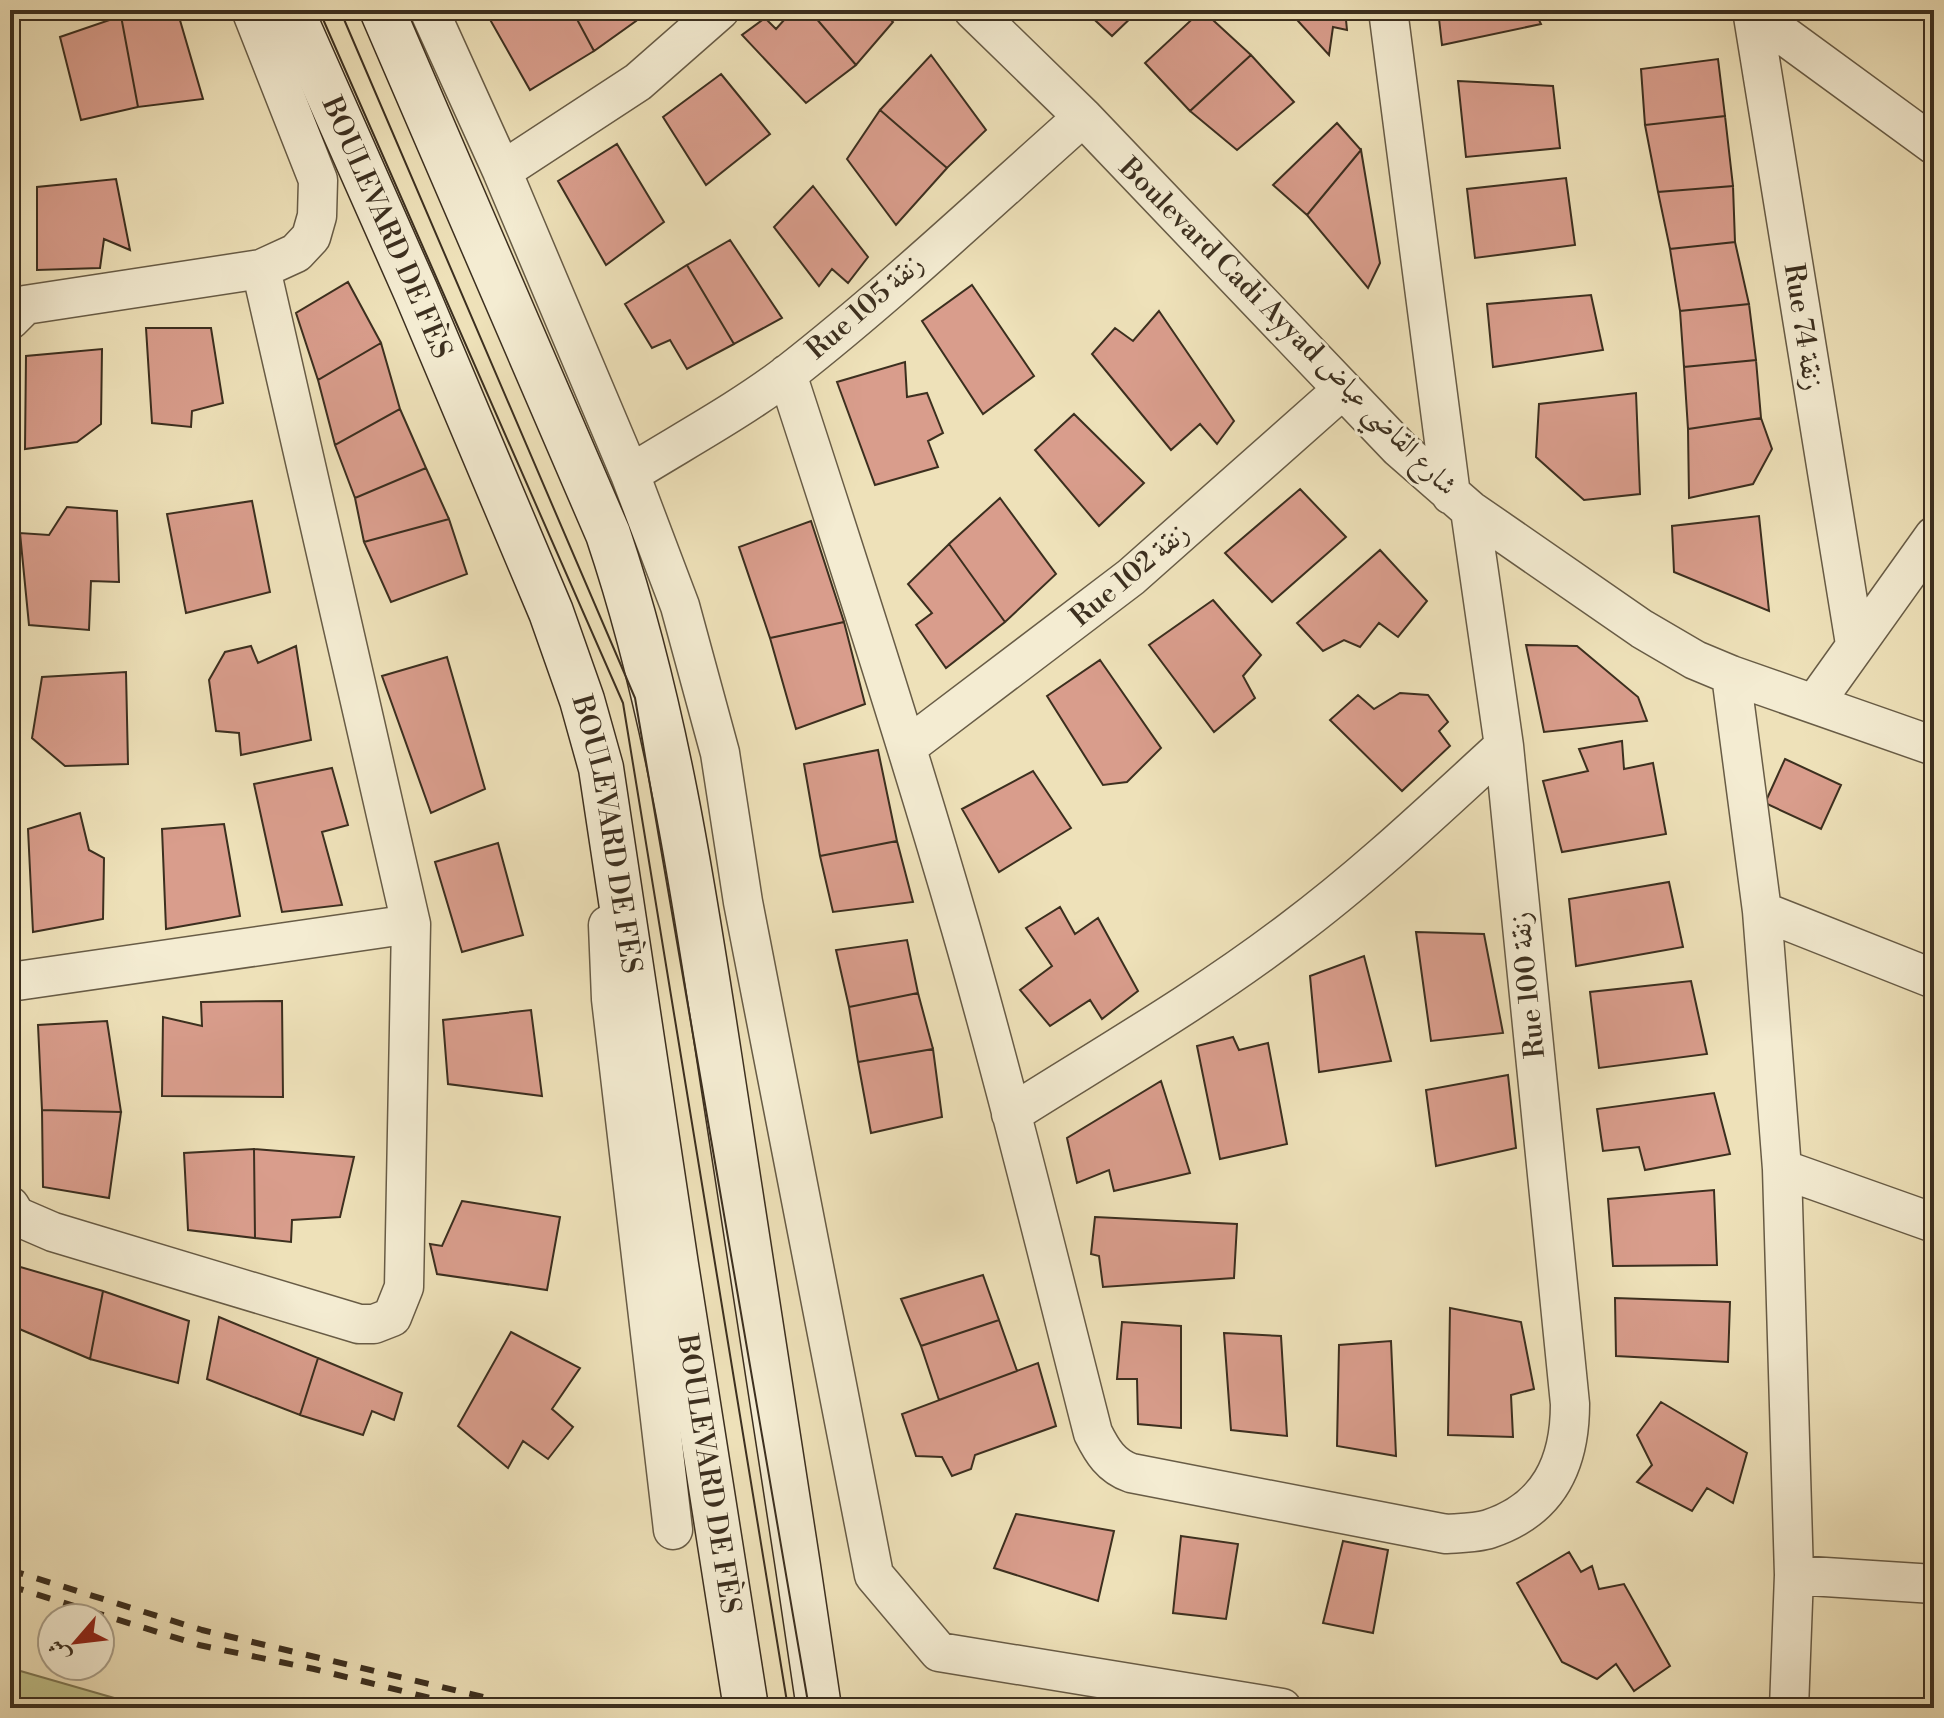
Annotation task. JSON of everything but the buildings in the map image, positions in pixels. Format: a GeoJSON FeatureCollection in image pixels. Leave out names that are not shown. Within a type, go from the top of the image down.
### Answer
{"type":"FeatureCollection","features":[{"type":"Feature","properties":{"kind":"street"},"geometry":{"type":"LineString","coordinates":[[10,320],[25,305],[261,269],[296,253],[311,237],[317,216],[318,180],[251,10]]}},
{"type":"Feature","properties":{"kind":"street","name":"BOULEVARD DE FÈS"},"geometry":{"type":"LineString","coordinates":[[291,10],[416,292],[551,612],[582,700],[601,768],[746,1708]]}},
{"type":"Feature","properties":{"kind":"street"},"geometry":{"type":"LineString","coordinates":[[382,10],[603,520],[633,609],[658,711],[695,897],[819,1708]]}},
{"type":"Feature","properties":{"kind":"street"},"geometry":{"type":"LineString","coordinates":[[429,10],[502,171],[630,474],[680,606],[720,753],[743,902],[874,1575],[939,1652],[1282,1708]]}},
{"type":"Feature","properties":{"kind":"street"},"geometry":{"type":"LineString","coordinates":[[502,171],[638,82],[720,10]]}},
{"type":"Feature","properties":{"kind":"street","name":"Boulevard Cadi Ayyad شارع القاضي عياض"},"geometry":{"type":"LineString","coordinates":[[973,10],[1083,117],[1399,448],[1460,502],[1642,629],[1695,660],[1934,746]]}},
{"type":"Feature","properties":{"kind":"street","name":"Rue 100 زنقة"},"geometry":{"type":"LineString","coordinates":[[787,374],[907,747],[1011,1114],[1093,1433],[1109,1460],[1119,1469],[1446,1534],[1488,1530],[1521,1515],[1549,1489],[1562,1460],[1570,1434],[1570,1404],[1504,746],[1460,502],[1388,10]]}},
{"type":"Feature","properties":{"kind":"street"},"geometry":{"type":"LineString","coordinates":[[1752,11],[1934,145]]}},
{"type":"Feature","properties":{"kind":"street","name":"Rue 74 زنقة"},"geometry":{"type":"LineString","coordinates":[[1752,11],[1855,644]]}},
{"type":"Feature","properties":{"kind":"street","name":"Rue 105 زنقة"},"geometry":{"type":"LineString","coordinates":[[630,474],[787,374],[857,317],[1083,117]]}},
{"type":"Feature","properties":{"kind":"street"},"geometry":{"type":"LineString","coordinates":[[10,1206],[16,1216],[53,1232],[359,1324],[374,1324],[392,1317],[404,1287],[411,924],[261,269]]}},
{"type":"Feature","properties":{"kind":"street","name":"Rue 102 زنقة"},"geometry":{"type":"LineString","coordinates":[[907,747],[1131,577],[1342,390]]}},
{"type":"Feature","properties":{"kind":"street"},"geometry":{"type":"LineString","coordinates":[[1814,704],[1934,536]]}},
{"type":"Feature","properties":{"kind":"street"},"geometry":{"type":"LineString","coordinates":[[1731,675],[1762,911],[1782,1169],[1794,1575],[1789,1708]]}},
{"type":"Feature","properties":{"kind":"street"},"geometry":{"type":"LineString","coordinates":[[1011,1114],[1207,990],[1293,930],[1373,865],[1504,746]]}},
{"type":"Feature","properties":{"kind":"street"},"geometry":{"type":"LineString","coordinates":[[601,768],[611,999],[673,1530]]}},
{"type":"Feature","properties":{"kind":"street"},"geometry":{"type":"LineString","coordinates":[[1762,911],[1934,979]]}},
{"type":"Feature","properties":{"kind":"street"},"geometry":{"type":"LineString","coordinates":[[10,982],[411,924]]}},
{"type":"Feature","properties":{"kind":"street"},"geometry":{"type":"LineString","coordinates":[[1782,1169],[1934,1223]]}},
{"type":"Feature","properties":{"kind":"street"},"geometry":{"type":"LineString","coordinates":[[1794,1575],[1934,1584]]}},
{"type":"Feature","properties":{"kind":"green space"},"geometry":{"type":"Polygon","coordinates":[[[10,1668],[36,1675],[36,1682],[59,1682],[149,1708],[10,1708],[10,1668]]]}},
{"type":"Feature","properties":{"kind":"tram line"},"geometry":{"type":"LineString","coordinates":[[319,10],[623,703],[788,1708]]}},
{"type":"Feature","properties":{"kind":"tram line"},"geometry":{"type":"LineString","coordinates":[[340,10],[635,698],[809,1708]]}},
{"type":"Feature","properties":{"kind":"railway"},"geometry":{"type":"LineString","coordinates":[[10,1570],[202,1630],[530,1708]]}},
{"type":"Feature","properties":{"kind":"railway"},"geometry":{"type":"LineString","coordinates":[[10,1586],[199,1645],[314,1669],[470,1708]]}}]}
